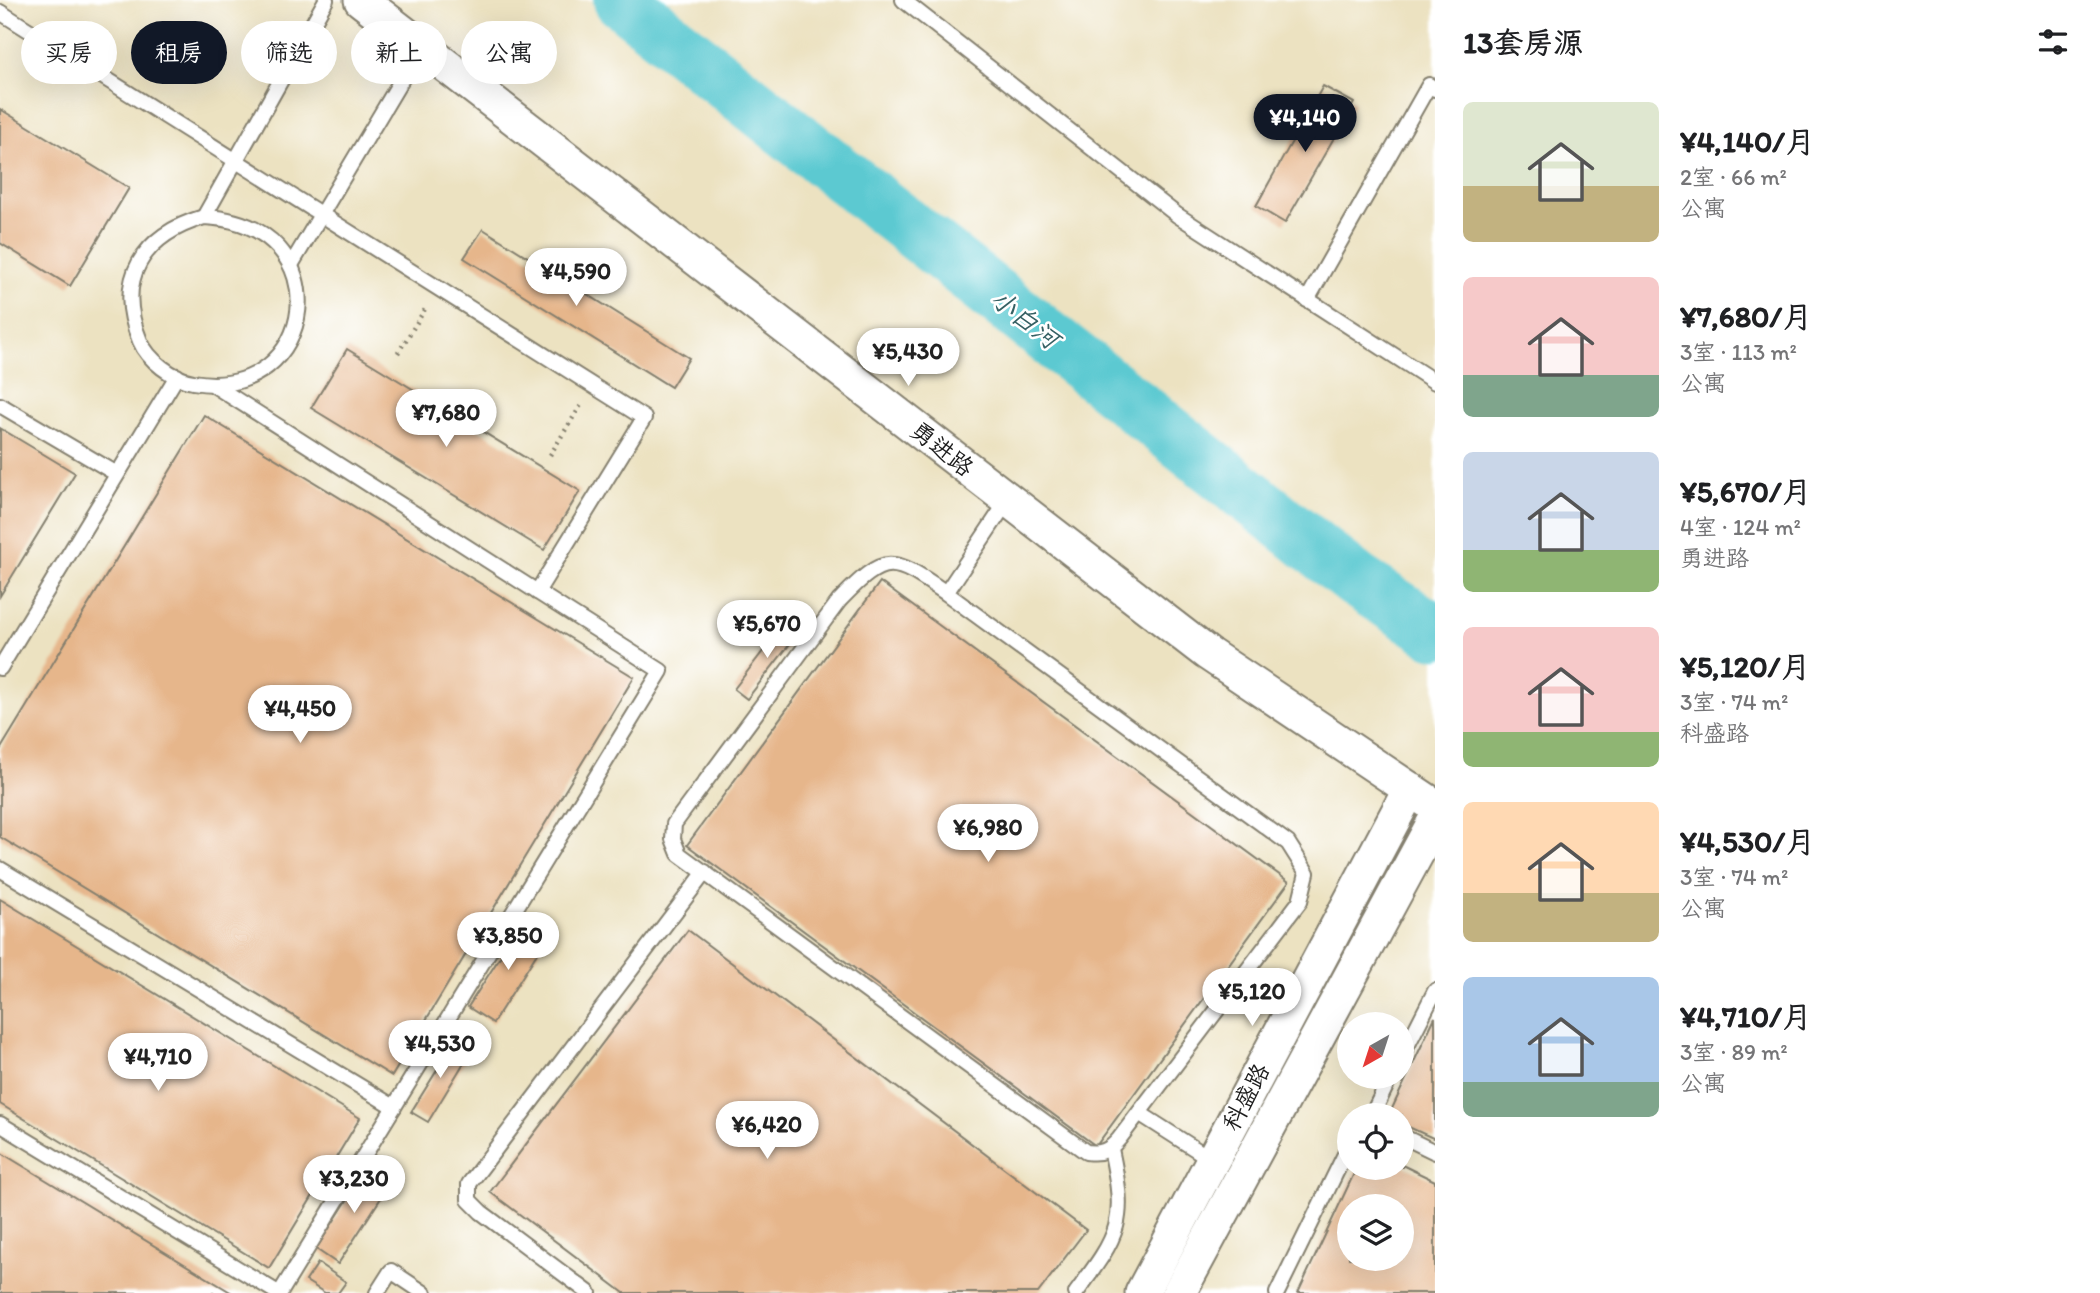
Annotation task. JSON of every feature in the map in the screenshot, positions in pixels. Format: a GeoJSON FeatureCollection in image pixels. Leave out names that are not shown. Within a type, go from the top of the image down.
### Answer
{"type":"FeatureCollection","features":[{"type":"Feature","properties":{"kind":"street","name":"勇进路"},"geometry":{"type":"LineString","coordinates":[[361,0],[388,21]]}},
{"type":"Feature","properties":{"kind":"street","name":"勇进路"},"geometry":{"type":"LineString","coordinates":[[447,66],[1207,653],[1429,802]]}},
{"type":"Feature","properties":{"kind":"street","name":"科盛路"},"geometry":{"type":"LineString","coordinates":[[1142,1293],[1213,1160],[1429,802]]}},
{"type":"Feature","properties":{"kind":"street","name":"科盛路"},"geometry":{"type":"LineString","coordinates":[[1179,1293],[1241,1178],[1429,802]]}},
{"type":"Feature","properties":{"kind":"lane"},"geometry":{"type":"LineString","coordinates":[[204,216],[327,0]]}},
{"type":"Feature","properties":{"kind":"lane"},"geometry":{"type":"LineString","coordinates":[[903,0],[1177,215],[1435,382]]}},
{"type":"Feature","properties":{"kind":"lane"},"geometry":{"type":"LineString","coordinates":[[0,12],[645,418],[537,592]]}},
{"type":"Feature","properties":{"kind":"lane"},"geometry":{"type":"LineString","coordinates":[[290,265],[400,84]]}},
{"type":"Feature","properties":{"kind":"lane"},"geometry":{"type":"LineString","coordinates":[[1307,300],[1429,85],[1435,89]]}},
{"type":"Feature","properties":{"kind":"lane"},"geometry":{"type":"LineString","coordinates":[[204,216],[230,218],[255,227],[276,243],[290,265],[299,292],[297,320],[286,347],[267,368],[242,381],[215,386],[187,381],[162,368],[143,346],[132,320],[130,292],[137,265],[154,241],[177,225],[204,216]]}},
{"type":"Feature","properties":{"kind":"lane"},"geometry":{"type":"LineString","coordinates":[[0,668],[177,376]]}},
{"type":"Feature","properties":{"kind":"lane"},"geometry":{"type":"LineString","coordinates":[[0,1124],[279,1293],[661,671],[215,386]]}},
{"type":"Feature","properties":{"kind":"lane"},"geometry":{"type":"LineString","coordinates":[[0,405],[117,474]]}},
{"type":"Feature","properties":{"kind":"lane"},"geometry":{"type":"LineString","coordinates":[[946,593],[1008,500]]}},
{"type":"Feature","properties":{"kind":"lane"},"geometry":{"type":"LineString","coordinates":[[891,563],[906,566],[946,593],[1288,842],[1307,873],[1300,901],[1111,1149],[1097,1154],[1086,1152],[679,853],[673,839],[674,824],[839,601],[877,567],[891,563]]}},
{"type":"Feature","properties":{"kind":"lane"},"geometry":{"type":"LineString","coordinates":[[0,869],[394,1107]]}},
{"type":"Feature","properties":{"kind":"lane"},"geometry":{"type":"LineString","coordinates":[[589,1293],[481,1212],[468,1200],[469,1184],[705,872]]}},
{"type":"Feature","properties":{"kind":"lane"},"geometry":{"type":"LineString","coordinates":[[1414,1032],[1435,991]]}},
{"type":"Feature","properties":{"kind":"lane"},"geometry":{"type":"LineString","coordinates":[[1139,1113],[1241,1178]]}},
{"type":"Feature","properties":{"kind":"lane"},"geometry":{"type":"LineString","coordinates":[[1414,1142],[1435,1152]]}},
{"type":"Feature","properties":{"kind":"lane"},"geometry":{"type":"LineString","coordinates":[[1076,1293],[1115,1237],[1120,1220],[1121,1193],[1111,1149]]}},
{"type":"Feature","properties":{"kind":"lane"},"geometry":{"type":"LineString","coordinates":[[1277,1293],[1337,1170]]}},
{"type":"Feature","properties":{"kind":"lane"},"geometry":{"type":"LineString","coordinates":[[377,1293],[391,1271],[424,1293]]}},
{"type":"Feature","properties":{"kind":"path"},"geometry":{"type":"LineString","coordinates":[[398,353],[439,288]]}},
{"type":"Feature","properties":{"kind":"path"},"geometry":{"type":"LineString","coordinates":[[551,455],[593,385]]}},
{"type":"Feature","properties":{"kind":"building"},"geometry":{"type":"Polygon","coordinates":[[[1323,86],[1354,103],[1285,223],[1256,206],[1323,86]]]}},
{"type":"Feature","properties":{"kind":"building"},"geometry":{"type":"Polygon","coordinates":[[[0,109],[129,188],[70,286],[0,243],[0,109]]]}},
{"type":"Feature","properties":{"kind":"building"},"geometry":{"type":"Polygon","coordinates":[[[483,229],[689,358],[671,387],[464,258],[483,229]]]}},
{"type":"Feature","properties":{"kind":"building"},"geometry":{"type":"Polygon","coordinates":[[[347,349],[580,491],[544,550],[311,408],[347,349]]]}},
{"type":"Feature","properties":{"kind":"building"},"geometry":{"type":"Polygon","coordinates":[[[204,415],[634,677],[392,1076],[0,837],[0,750],[204,415]]]}},
{"type":"Feature","properties":{"kind":"building"},"geometry":{"type":"Polygon","coordinates":[[[0,428],[75,473],[0,596],[0,428]]]}},
{"type":"Feature","properties":{"kind":"building"},"geometry":{"type":"Polygon","coordinates":[[[880,582],[1289,882],[1096,1146],[687,845],[880,582]]]}},
{"type":"Feature","properties":{"kind":"building"},"geometry":{"type":"Polygon","coordinates":[[[786,621],[800,631],[747,699],[734,689],[786,621]]]}},
{"type":"Feature","properties":{"kind":"building"},"geometry":{"type":"Polygon","coordinates":[[[0,899],[360,1118],[269,1268],[0,1104],[0,899]]]}},
{"type":"Feature","properties":{"kind":"building"},"geometry":{"type":"Polygon","coordinates":[[[523,921],[548,936],[493,1023],[468,1007],[523,921]]]}},
{"type":"Feature","properties":{"kind":"building"},"geometry":{"type":"Polygon","coordinates":[[[688,930],[1086,1230],[1038,1293],[624,1293],[490,1192],[688,930]]]}},
{"type":"Feature","properties":{"kind":"building"},"geometry":{"type":"Polygon","coordinates":[[[1435,1017],[1435,1139],[1414,1129],[1414,1103],[1395,1103],[1401,1089],[1414,1089],[1414,1062],[1435,1017]]]}},
{"type":"Feature","properties":{"kind":"building"},"geometry":{"type":"Polygon","coordinates":[[[443,1040],[468,1056],[428,1122],[411,1112],[439,1067],[430,1062],[443,1040]]]}},
{"type":"Feature","properties":{"kind":"building"},"geometry":{"type":"Polygon","coordinates":[[[0,1152],[232,1293],[0,1293],[0,1152]]]}},
{"type":"Feature","properties":{"kind":"building"},"geometry":{"type":"Polygon","coordinates":[[[369,1166],[392,1181],[338,1264],[316,1249],[369,1166]]]}},
{"type":"Feature","properties":{"kind":"building"},"geometry":{"type":"Polygon","coordinates":[[[1414,1171],[1435,1181],[1435,1293],[1298,1293],[1337,1210],[1337,1271],[1414,1271],[1414,1194],[1344,1194],[1351,1180],[1414,1180],[1414,1171]]]}},
{"type":"Feature","properties":{"kind":"building"},"geometry":{"type":"Polygon","coordinates":[[[318,1263],[346,1282],[338,1293],[325,1293],[306,1281],[318,1263]]]}},
{"type":"Feature","properties":{"kind":"waterway","name":"小白河"},"geometry":{"type":"LineString","coordinates":[[621,0],[1357,581],[1435,631]]}}]}
